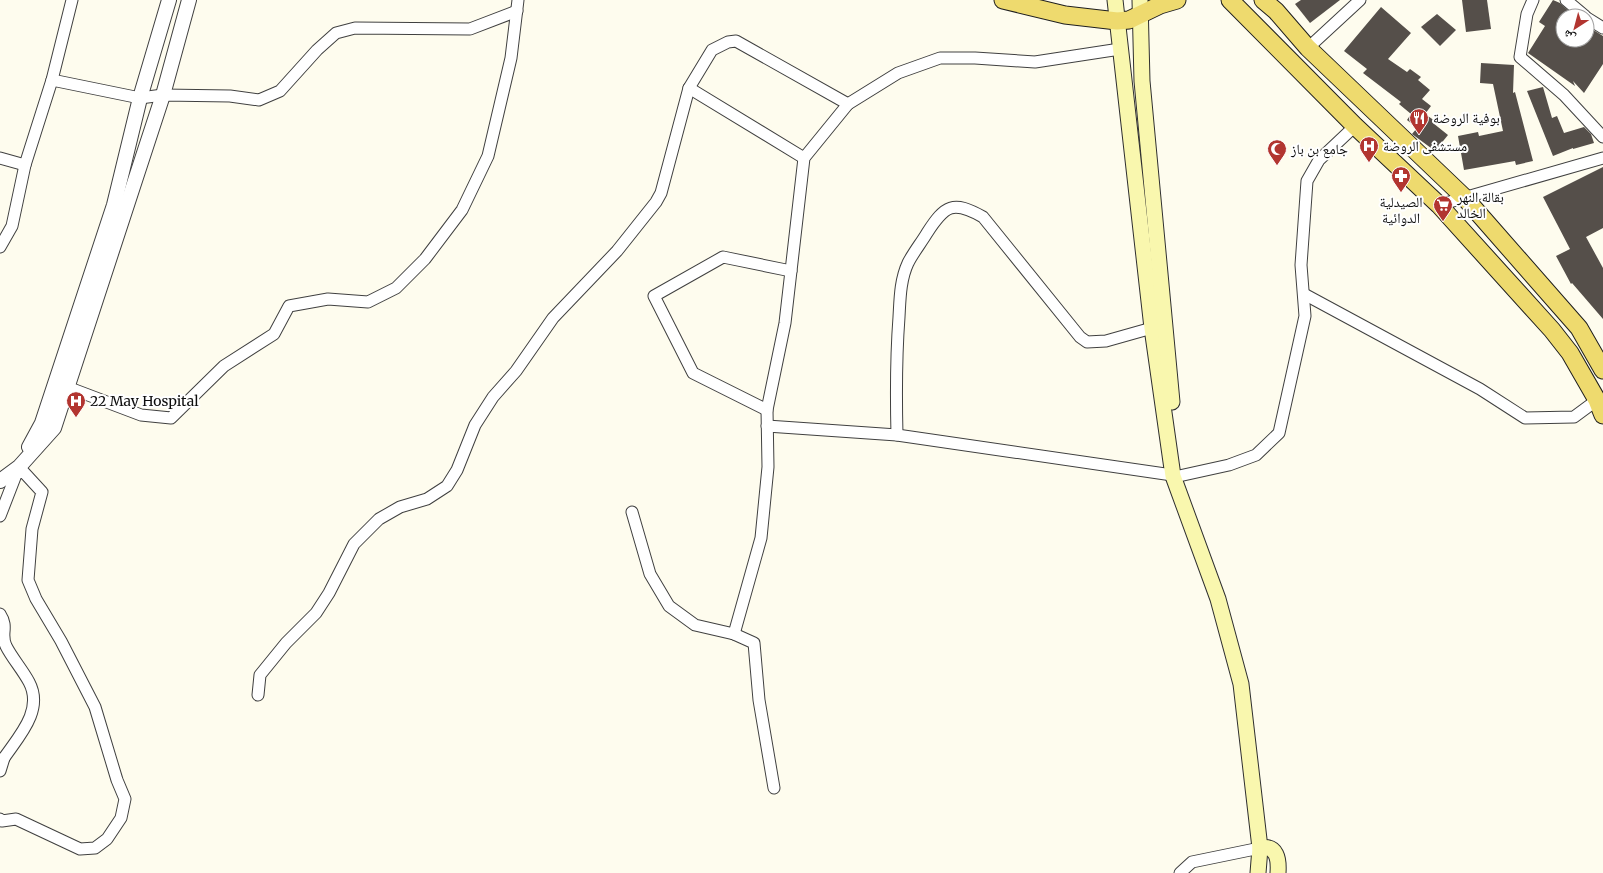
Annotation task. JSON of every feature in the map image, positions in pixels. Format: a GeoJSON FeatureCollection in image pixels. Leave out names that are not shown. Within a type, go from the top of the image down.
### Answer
{"type":"FeatureCollection","features":[{"type":"Feature","properties":{"kind":"main road"},"geometry":{"type":"LineString","coordinates":[[1003,0],[1065,15],[1117,21],[1129,20],[1140,8],[1160,5],[1177,0]]}},
{"type":"Feature","properties":{"kind":"main road"},"geometry":{"type":"LineString","coordinates":[[1115,0],[1152,328],[1176,476],[1218,599],[1241,684],[1260,848],[1258,873]]}},
{"type":"Feature","properties":{"kind":"main road"},"geometry":{"type":"LineString","coordinates":[[1230,0],[1355,126],[1439,205],[1552,330],[1570,353],[1600,408]]}},
{"type":"Feature","properties":{"kind":"main road"},"geometry":{"type":"LineString","coordinates":[[1263,0],[1276,11],[1308,48],[1465,198],[1579,328],[1603,370]]}},
{"type":"Feature","properties":{"kind":"main road"},"geometry":{"type":"LineString","coordinates":[[1140,8],[1142,81],[1176,476]]}},
{"type":"Feature","properties":{"kind":"main road"},"geometry":{"type":"LineString","coordinates":[[1260,848],[1269,848],[1277,854],[1279,860],[1278,873]]}},
{"type":"Feature","properties":{"kind":"street"},"geometry":{"type":"LineString","coordinates":[[0,246],[12,226],[25,165],[52,80],[72,0]]}},
{"type":"Feature","properties":{"kind":"street"},"geometry":{"type":"LineString","coordinates":[[0,516],[19,467],[42,423],[109,220],[140,98],[169,0]]}},
{"type":"Feature","properties":{"kind":"street"},"geometry":{"type":"LineString","coordinates":[[0,481],[19,467],[54,428],[163,96],[189,0]]}},
{"type":"Feature","properties":{"kind":"street"},"geometry":{"type":"LineString","coordinates":[[1308,48],[1360,0]]}},
{"type":"Feature","properties":{"kind":"street"},"geometry":{"type":"LineString","coordinates":[[1533,0],[1528,14],[1520,57],[1564,95],[1603,137]]}},
{"type":"Feature","properties":{"kind":"street"},"geometry":{"type":"LineString","coordinates":[[1566,0],[1575,8]]}},
{"type":"Feature","properties":{"kind":"street"},"geometry":{"type":"LineString","coordinates":[[52,80],[140,98],[163,96],[230,96],[259,100],[280,92],[317,50],[336,34],[355,28],[470,29],[517,6]]}},
{"type":"Feature","properties":{"kind":"street"},"geometry":{"type":"LineString","coordinates":[[67,387],[141,415],[171,418],[224,366],[274,334],[288,306],[328,299],[368,302],[396,288],[425,259],[462,210],[488,156],[511,58],[517,6]]}},
{"type":"Feature","properties":{"kind":"street"},"geometry":{"type":"LineString","coordinates":[[258,695],[260,675],[286,643],[316,613],[329,593],[354,544],[379,518],[400,507],[427,499],[447,486],[457,470],[475,425],[493,397],[516,371],[553,318],[618,252],[656,202],[661,193],[689,88],[712,50],[728,42],[736,41],[848,104]]}},
{"type":"Feature","properties":{"kind":"street"},"geometry":{"type":"LineString","coordinates":[[734,634],[761,538],[768,467],[767,410],[785,323],[804,158],[848,104],[898,73],[940,58],[975,58],[1035,62],[1120,48]]}},
{"type":"Feature","properties":{"kind":"street"},"geometry":{"type":"LineString","coordinates":[[689,88],[804,158]]}},
{"type":"Feature","properties":{"kind":"street"},"geometry":{"type":"LineString","coordinates":[[767,426],[897,435],[1176,476],[1229,465],[1256,455],[1279,433],[1305,316],[1302,265],[1307,181],[1319,160],[1355,126]]}},
{"type":"Feature","properties":{"kind":"street"},"geometry":{"type":"LineString","coordinates":[[0,158],[25,165]]}},
{"type":"Feature","properties":{"kind":"street"},"geometry":{"type":"LineString","coordinates":[[1439,205],[1603,158]]}},
{"type":"Feature","properties":{"kind":"street"},"geometry":{"type":"LineString","coordinates":[[897,435],[895,372],[901,289],[908,264],[936,218],[945,209],[954,207],[967,208],[983,217],[1080,337],[1087,342],[1106,341],[1152,328]]}},
{"type":"Feature","properties":{"kind":"street"},"geometry":{"type":"LineString","coordinates":[[767,410],[693,373],[654,296],[722,257],[791,271]]}},
{"type":"Feature","properties":{"kind":"street"},"geometry":{"type":"LineString","coordinates":[[1304,294],[1480,389],[1525,418],[1574,417],[1600,408]]}},
{"type":"Feature","properties":{"kind":"street"},"geometry":{"type":"LineString","coordinates":[[0,819],[2,821],[16,818],[80,849],[95,848],[107,839],[121,818],[125,799],[117,780],[94,707],[62,641],[36,598],[28,580],[32,529],[42,492],[19,467]]}},
{"type":"Feature","properties":{"kind":"street"},"geometry":{"type":"LineString","coordinates":[[632,512],[650,574],[669,606],[695,625],[734,634],[754,644],[759,700],[774,788]]}},
{"type":"Feature","properties":{"kind":"street"},"geometry":{"type":"LineString","coordinates":[[0,614],[5,622],[4,640],[30,684],[34,700],[32,717],[2,759],[0,771]]}},
{"type":"Feature","properties":{"kind":"street"},"geometry":{"type":"LineString","coordinates":[[1180,873],[1192,862],[1260,848]]}},
{"type":"Feature","properties":{"kind":"building"},"geometry":{"type":"Polygon","coordinates":[[[1301,0],[1340,0],[1310,23],[1295,4],[1301,0]]]}},
{"type":"Feature","properties":{"kind":"building"},"geometry":{"type":"Polygon","coordinates":[[[1462,0],[1487,0],[1491,29],[1466,32],[1462,0]]]}},
{"type":"Feature","properties":{"kind":"building"},"geometry":{"type":"Polygon","coordinates":[[[1553,0],[1560,3],[1565,8],[1555,8],[1555,48],[1595,48],[1595,31],[1603,36],[1603,64],[1584,93],[1573,81],[1575,86],[1528,53],[1545,26],[1539,22],[1553,0]]]}},
{"type":"Feature","properties":{"kind":"building"},"geometry":{"type":"Polygon","coordinates":[[[1381,7],[1411,33],[1388,59],[1407,72],[1410,69],[1421,77],[1418,80],[1430,90],[1422,99],[1431,106],[1425,114],[1435,121],[1433,123],[1448,135],[1435,151],[1412,134],[1417,128],[1407,120],[1411,114],[1399,104],[1401,102],[1363,73],[1367,69],[1344,51],[1381,7]]]}},
{"type":"Feature","properties":{"kind":"building"},"geometry":{"type":"Polygon","coordinates":[[[1437,14],[1456,30],[1440,46],[1421,27],[1437,14]]]}},
{"type":"Feature","properties":{"kind":"building"},"geometry":{"type":"Polygon","coordinates":[[[1481,63],[1514,65],[1513,93],[1515,92],[1533,161],[1516,165],[1515,161],[1464,170],[1458,136],[1478,132],[1479,136],[1503,131],[1493,84],[1480,83],[1481,63]]]}},
{"type":"Feature","properties":{"kind":"building"},"geometry":{"type":"Polygon","coordinates":[[[1543,87],[1552,118],[1557,116],[1564,133],[1584,127],[1591,134],[1594,143],[1573,148],[1553,156],[1527,91],[1543,87]]]}},
{"type":"Feature","properties":{"kind":"building"},"geometry":{"type":"Polygon","coordinates":[[[1603,167],[1603,228],[1586,237],[1603,268],[1603,319],[1572,283],[1571,284],[1556,256],[1570,249],[1543,197],[1603,167]]]}},
{"type":"Feature","properties":{"kind":"place","name":"بوفية الروضة"},"geometry":{"type":"Point","coordinates":[1419,135]}},
{"type":"Feature","properties":{"kind":"place","name":"مستشفى الروضة"},"geometry":{"type":"Point","coordinates":[1369,163]}},
{"type":"Feature","properties":{"kind":"place","name":"جامع بن باز"},"geometry":{"type":"Point","coordinates":[1277,166]}},
{"type":"Feature","properties":{"kind":"place","name":"الصيدلية الدوائية"},"geometry":{"type":"Point","coordinates":[1401,193]}},
{"type":"Feature","properties":{"kind":"place","name":"بقالة النهر الخالد"},"geometry":{"type":"Point","coordinates":[1443,222]}},
{"type":"Feature","properties":{"kind":"place","name":"22 May Hospital"},"geometry":{"type":"Point","coordinates":[76,418]}}]}
